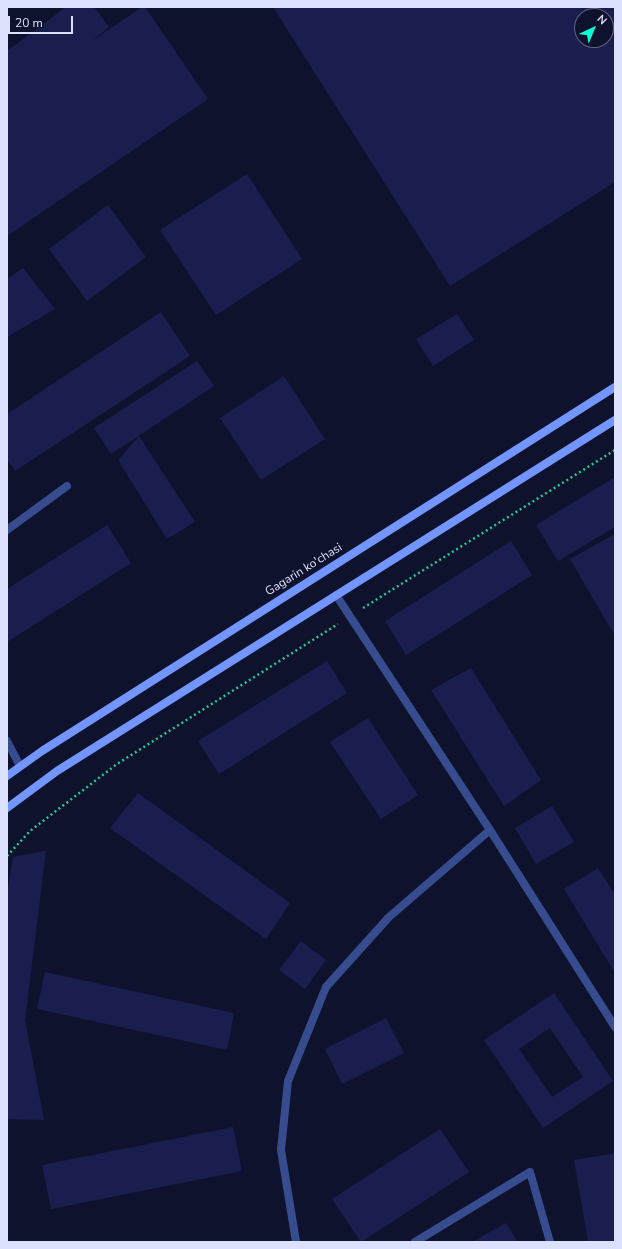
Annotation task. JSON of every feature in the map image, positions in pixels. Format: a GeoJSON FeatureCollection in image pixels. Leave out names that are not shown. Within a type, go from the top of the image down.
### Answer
{"type":"FeatureCollection","features":[{"type":"Feature","properties":{"kind":"main road","name":"Gagarin ko'chasi"},"geometry":{"type":"LineString","coordinates":[[7,776],[49,746],[615,387]]}},
{"type":"Feature","properties":{"kind":"main road"},"geometry":{"type":"LineString","coordinates":[[7,808],[57,771],[615,420]]}},
{"type":"Feature","properties":{"kind":"lane"},"geometry":{"type":"LineString","coordinates":[[7,530],[67,486]]}},
{"type":"Feature","properties":{"kind":"lane"},"geometry":{"type":"LineString","coordinates":[[336,595],[490,830],[615,1027]]}},
{"type":"Feature","properties":{"kind":"lane"},"geometry":{"type":"LineString","coordinates":[[7,740],[20,766]]}},
{"type":"Feature","properties":{"kind":"lane"},"geometry":{"type":"LineString","coordinates":[[296,1242],[281,1150],[288,1081],[326,987],[389,917],[490,830]]}},
{"type":"Feature","properties":{"kind":"lane"},"geometry":{"type":"LineString","coordinates":[[415,1242],[530,1172],[550,1242]]}},
{"type":"Feature","properties":{"kind":"path"},"geometry":{"type":"LineString","coordinates":[[7,856],[30,831],[117,764],[615,450]]}},
{"type":"Feature","properties":{"kind":"building"},"geometry":{"type":"Polygon","coordinates":[[[66,7],[94,7],[109,27],[92,41],[142,7],[145,7],[208,99],[7,236],[7,51],[66,7]]]}},
{"type":"Feature","properties":{"kind":"building"},"geometry":{"type":"Polygon","coordinates":[[[273,7],[615,7],[615,182],[450,286],[273,7]]]}},
{"type":"Feature","properties":{"kind":"building"},"geometry":{"type":"Polygon","coordinates":[[[247,174],[302,259],[216,315],[160,230],[247,174]]]}},
{"type":"Feature","properties":{"kind":"building"},"geometry":{"type":"Polygon","coordinates":[[[108,205],[146,257],[87,301],[49,249],[108,205]]]}},
{"type":"Feature","properties":{"kind":"building"},"geometry":{"type":"Polygon","coordinates":[[[23,268],[55,309],[7,337],[7,279],[23,268]]]}},
{"type":"Feature","properties":{"kind":"building"},"geometry":{"type":"Polygon","coordinates":[[[161,312],[190,356],[15,471],[7,459],[7,414],[161,312]]]}},
{"type":"Feature","properties":{"kind":"building"},"geometry":{"type":"Polygon","coordinates":[[[457,314],[474,340],[433,366],[416,339],[457,314]]]}},
{"type":"Feature","properties":{"kind":"building"},"geometry":{"type":"Polygon","coordinates":[[[197,361],[214,386],[111,454],[94,428],[197,361]]]}},
{"type":"Feature","properties":{"kind":"building"},"geometry":{"type":"Polygon","coordinates":[[[284,376],[325,439],[261,480],[220,418],[284,376]]]}},
{"type":"Feature","properties":{"kind":"building"},"geometry":{"type":"Polygon","coordinates":[[[139,436],[195,522],[167,539],[118,460],[139,436]]]}},
{"type":"Feature","properties":{"kind":"building"},"geometry":{"type":"Polygon","coordinates":[[[615,477],[615,527],[558,561],[536,525],[615,477]]]}},
{"type":"Feature","properties":{"kind":"building"},"geometry":{"type":"Polygon","coordinates":[[[107,525],[131,563],[7,642],[7,589],[107,525]]]}},
{"type":"Feature","properties":{"kind":"building"},"geometry":{"type":"Polygon","coordinates":[[[615,534],[615,636],[570,559],[615,534]]]}},
{"type":"Feature","properties":{"kind":"building"},"geometry":{"type":"Polygon","coordinates":[[[511,541],[532,575],[406,655],[385,621],[511,541]]]}},
{"type":"Feature","properties":{"kind":"building"},"geometry":{"type":"Polygon","coordinates":[[[327,661],[347,693],[219,774],[198,741],[327,661]]]}},
{"type":"Feature","properties":{"kind":"building"},"geometry":{"type":"Polygon","coordinates":[[[471,668],[541,780],[504,806],[431,690],[471,668]]]}},
{"type":"Feature","properties":{"kind":"building"},"geometry":{"type":"Polygon","coordinates":[[[368,718],[418,795],[381,819],[330,742],[368,718]]]}},
{"type":"Feature","properties":{"kind":"building"},"geometry":{"type":"Polygon","coordinates":[[[138,793],[290,903],[266,939],[110,828],[138,793]]]}},
{"type":"Feature","properties":{"kind":"building"},"geometry":{"type":"Polygon","coordinates":[[[552,806],[574,842],[536,864],[515,828],[552,806]]]}},
{"type":"Feature","properties":{"kind":"building"},"geometry":{"type":"Polygon","coordinates":[[[46,851],[25,1020],[44,1120],[7,1119],[7,895],[13,857],[46,851]]]}},
{"type":"Feature","properties":{"kind":"building"},"geometry":{"type":"Polygon","coordinates":[[[598,868],[615,895],[615,973],[564,889],[598,868]]]}},
{"type":"Feature","properties":{"kind":"building"},"geometry":{"type":"Polygon","coordinates":[[[301,941],[326,960],[305,989],[279,970],[301,941]]]}},
{"type":"Feature","properties":{"kind":"building"},"geometry":{"type":"Polygon","coordinates":[[[45,972],[234,1013],[227,1050],[37,1009],[45,972]]]}},
{"type":"Feature","properties":{"kind":"building"},"geometry":{"type":"Polygon","coordinates":[[[554,993],[613,1081],[543,1128],[484,1040],[554,993]],[[550,1028],[519,1049],[552,1097],[583,1077],[550,1028]]]}},
{"type":"Feature","properties":{"kind":"building"},"geometry":{"type":"Polygon","coordinates":[[[386,1018],[404,1053],[342,1084],[325,1049],[386,1018]]]}},
{"type":"Feature","properties":{"kind":"building"},"geometry":{"type":"Polygon","coordinates":[[[233,1127],[242,1171],[51,1209],[42,1165],[233,1127]]]}},
{"type":"Feature","properties":{"kind":"building"},"geometry":{"type":"Polygon","coordinates":[[[440,1129],[469,1172],[361,1242],[332,1199],[440,1129]]]}},
{"type":"Feature","properties":{"kind":"building"},"geometry":{"type":"Polygon","coordinates":[[[615,1153],[615,1242],[588,1242],[574,1160],[615,1153]]]}},
{"type":"Feature","properties":{"kind":"building"},"geometry":{"type":"Polygon","coordinates":[[[506,1223],[518,1242],[472,1242],[506,1223]]]}}]}
